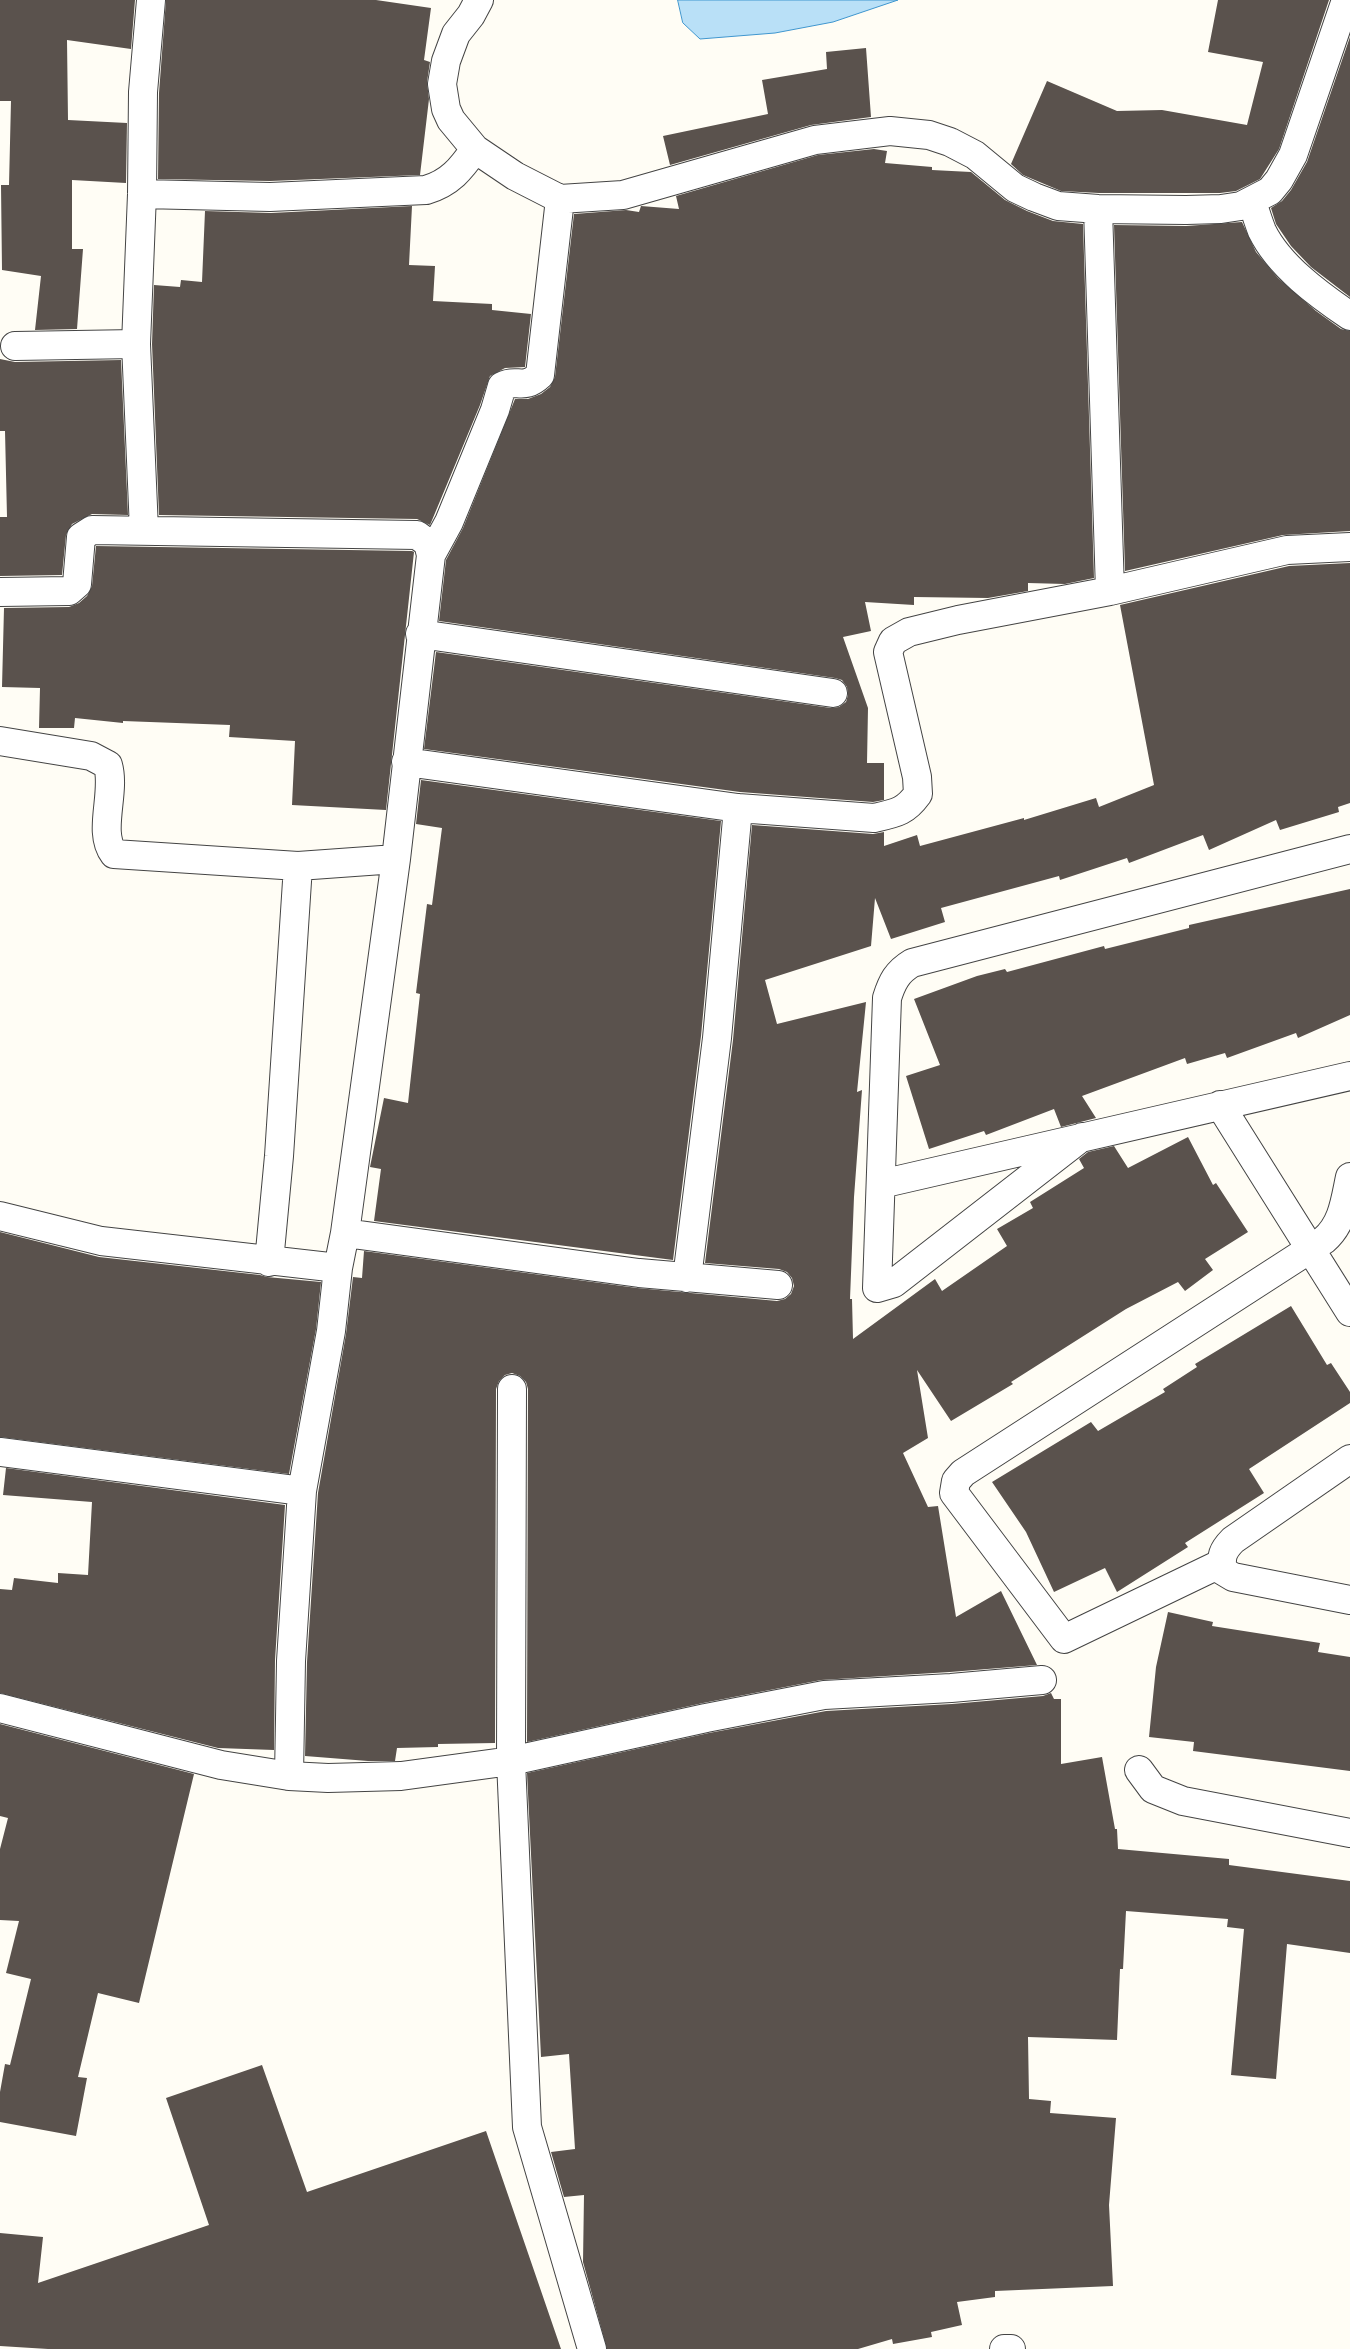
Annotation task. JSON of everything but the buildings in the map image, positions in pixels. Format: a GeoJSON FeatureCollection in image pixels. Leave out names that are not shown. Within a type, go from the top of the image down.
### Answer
{"type":"FeatureCollection","features":[{"type":"Feature","properties":{"kind":"street"},"geometry":{"type":"LineString","coordinates":[[144,530],[136,344],[142,194],[143,92],[151,0]]}},
{"type":"Feature","properties":{"kind":"street"},"geometry":{"type":"LineString","coordinates":[[479,0],[471,15],[456,34],[446,61],[442,84],[446,109],[451,120],[475,149],[515,176],[560,199],[623,195],[815,140],[890,131],[929,135],[950,142],[975,155],[1015,188],[1034,198],[1058,206],[1098,209],[1221,209],[1252,201],[1270,191],[1294,155],[1346,0]]}},
{"type":"Feature","properties":{"kind":"street"},"geometry":{"type":"LineString","coordinates":[[142,194],[270,197],[426,190],[440,186],[457,173],[475,149]]}},
{"type":"Feature","properties":{"kind":"street"},"geometry":{"type":"LineString","coordinates":[[289,1776],[291,1661],[302,1491],[331,1331],[338,1268],[345,1233],[396,859],[420,634],[431,555],[449,522],[496,410],[502,386],[506,384],[528,384],[540,375],[560,199]]}},
{"type":"Feature","properties":{"kind":"street"},"geometry":{"type":"LineString","coordinates":[[1252,201],[1262,231],[1277,254],[1319,296],[1350,316]]}},
{"type":"Feature","properties":{"kind":"street"},"geometry":{"type":"LineString","coordinates":[[1098,209],[1110,590]]}},
{"type":"Feature","properties":{"kind":"street"},"geometry":{"type":"LineString","coordinates":[[15,346],[136,344]]}},
{"type":"Feature","properties":{"kind":"street"},"geometry":{"type":"LineString","coordinates":[[0,592],[69,591],[77,584],[81,537],[86,532],[92,530],[417,535],[428,543],[431,555]]}},
{"type":"Feature","properties":{"kind":"street"},"geometry":{"type":"LineString","coordinates":[[406,762],[738,808],[874,818],[892,814],[909,807],[918,794],[917,777],[888,652],[893,641],[908,632],[958,620],[1110,590],[1287,550],[1350,547]]}},
{"type":"Feature","properties":{"kind":"street"},"geometry":{"type":"LineString","coordinates":[[420,634],[833,693]]}},
{"type":"Feature","properties":{"kind":"street"},"geometry":{"type":"LineString","coordinates":[[0,741],[91,756],[108,765],[112,783],[106,834],[108,844],[114,854],[298,866],[396,859]]}},
{"type":"Feature","properties":{"kind":"street"},"geometry":{"type":"LineString","coordinates":[[686,1278],[717,1038],[738,808]]}},
{"type":"Feature","properties":{"kind":"street"},"geometry":{"type":"LineString","coordinates":[[1082,1137],[894,1282],[877,1288],[887,998],[900,970],[912,963],[1350,849]]}},
{"type":"Feature","properties":{"kind":"street"},"geometry":{"type":"LineString","coordinates":[[270,1262],[279,1156],[298,866]]}},
{"type":"Feature","properties":{"kind":"street"},"geometry":{"type":"LineString","coordinates":[[881,1184],[1350,1076]]}},
{"type":"Feature","properties":{"kind":"street"},"geometry":{"type":"LineString","coordinates":[[1220,1105],[1350,1312]]}},
{"type":"Feature","properties":{"kind":"street"},"geometry":{"type":"LineString","coordinates":[[1222,1563],[1064,1639],[954,1493],[956,1481],[963,1473],[1332,1233],[1338,1223],[1350,1177]]}},
{"type":"Feature","properties":{"kind":"street"},"geometry":{"type":"LineString","coordinates":[[0,1216],[101,1241],[270,1262],[338,1268]]}},
{"type":"Feature","properties":{"kind":"street"},"geometry":{"type":"LineString","coordinates":[[345,1233],[686,1278],[778,1285]]}},
{"type":"Feature","properties":{"kind":"street"},"geometry":{"type":"LineString","coordinates":[[512,1389],[510,1504],[511,1761],[527,2127],[592,2349]]}},
{"type":"Feature","properties":{"kind":"street"},"geometry":{"type":"LineString","coordinates":[[0,1452],[302,1491]]}},
{"type":"Feature","properties":{"kind":"street"},"geometry":{"type":"LineString","coordinates":[[1350,1459],[1233,1540],[1224,1548],[1222,1563],[1223,1571],[1233,1577],[1350,1600]]}},
{"type":"Feature","properties":{"kind":"street"},"geometry":{"type":"LineString","coordinates":[[0,1708],[221,1764],[289,1776],[328,1778],[401,1776],[511,1761],[824,1694],[951,1688],[1042,1680]]}},
{"type":"Feature","properties":{"kind":"street"},"geometry":{"type":"LineString","coordinates":[[1139,1770],[1153,1790],[1183,1801],[1350,1832]]}},
{"type":"Feature","properties":{"kind":"street"},"geometry":{"type":"LineString","coordinates":[[1004,2349],[1011,2349]]}},
{"type":"Feature","properties":{"kind":"water"},"geometry":{"type":"Polygon","coordinates":[[[678,0],[898,0],[833,22],[775,33],[700,39],[683,23],[678,0]]]}}]}
